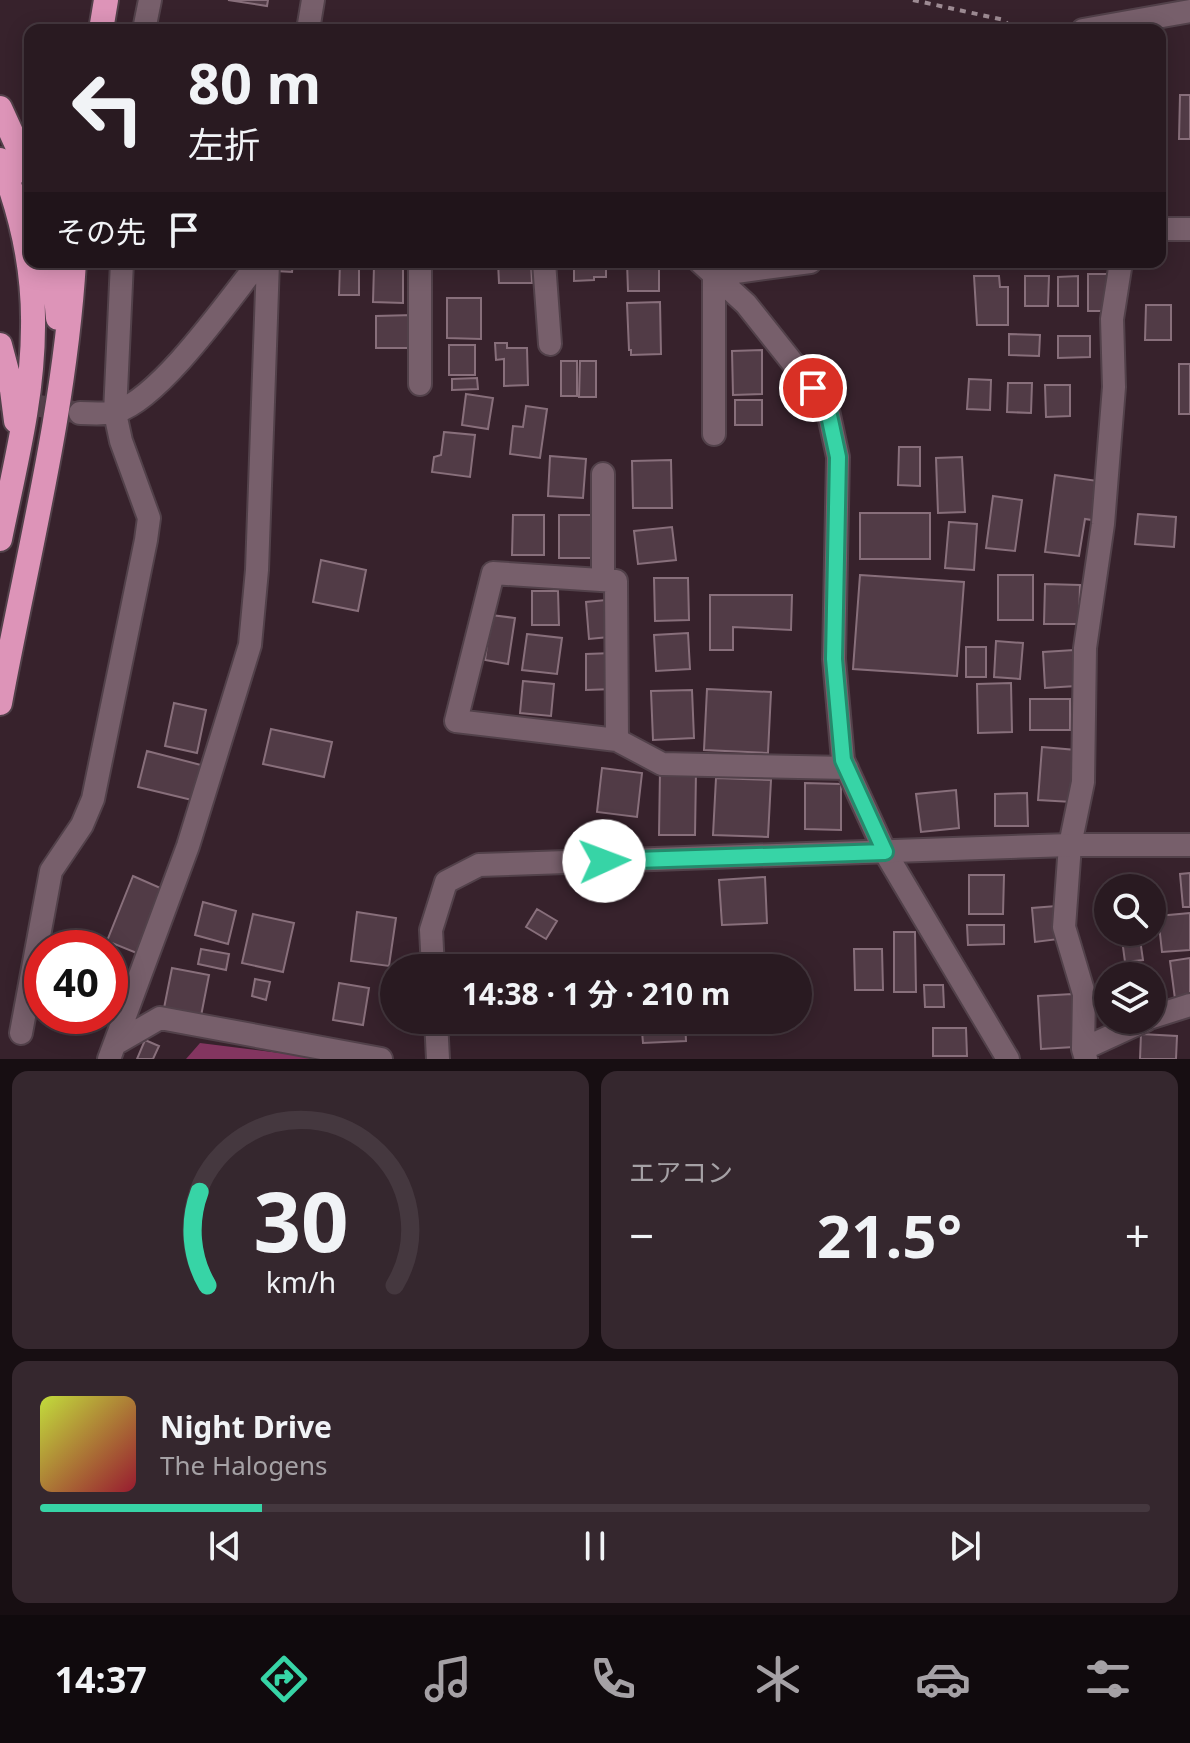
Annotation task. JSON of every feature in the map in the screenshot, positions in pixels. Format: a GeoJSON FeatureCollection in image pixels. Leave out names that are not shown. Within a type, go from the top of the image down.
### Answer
{"type":"FeatureCollection","features":[{"type":"Feature","properties":{"kind":"highway"},"geometry":{"type":"LineString","coordinates":[[102,24],[106,0]]}},
{"type":"Feature","properties":{"kind":"highway"},"geometry":{"type":"LineString","coordinates":[[0,108],[24,161]]}},
{"type":"Feature","properties":{"kind":"highway"},"geometry":{"type":"LineString","coordinates":[[0,160],[21,220],[24,240]]}},
{"type":"Feature","properties":{"kind":"highway"},"geometry":{"type":"LineString","coordinates":[[0,539],[30,380],[34,327],[28,268]]}},
{"type":"Feature","properties":{"kind":"highway"},"geometry":{"type":"LineString","coordinates":[[54,268],[59,327],[60,396]]}},
{"type":"Feature","properties":{"kind":"highway"},"geometry":{"type":"LineString","coordinates":[[0,703],[60,396],[70,327],[74,268]]}},
{"type":"Feature","properties":{"kind":"highway"},"geometry":{"type":"LineString","coordinates":[[0,345],[12,390],[16,422],[15,463]]}},
{"type":"Feature","properties":{"kind":"street"},"geometry":{"type":"LineString","coordinates":[[145,24],[150,0]]}},
{"type":"Feature","properties":{"kind":"street"},"geometry":{"type":"LineString","coordinates":[[309,24],[313,0]]}},
{"type":"Feature","properties":{"kind":"street"},"geometry":{"type":"LineString","coordinates":[[1134,24],[1190,11]]}},
{"type":"Feature","properties":{"kind":"street"},"geometry":{"type":"LineString","coordinates":[[1166,229],[1190,229]]}},
{"type":"Feature","properties":{"kind":"street"},"geometry":{"type":"LineString","coordinates":[[21,1033],[51,871],[82,825],[93,799],[149,518],[121,441],[115,413],[122,268]]}},
{"type":"Feature","properties":{"kind":"street"},"geometry":{"type":"LineString","coordinates":[[80,413],[115,413],[140,401],[181,359],[254,268]]}},
{"type":"Feature","properties":{"kind":"street"},"geometry":{"type":"LineString","coordinates":[[112,1052],[188,846],[250,645],[257,570],[268,268]]}},
{"type":"Feature","properties":{"kind":"street"},"geometry":{"type":"LineString","coordinates":[[420,268],[420,384]]}},
{"type":"Feature","properties":{"kind":"street"},"geometry":{"type":"LineString","coordinates":[[544,268],[550,344]]}},
{"type":"Feature","properties":{"kind":"street"},"geometry":{"type":"LineString","coordinates":[[707,268],[714,434]]}},
{"type":"Feature","properties":{"kind":"street"},"geometry":{"type":"LineString","coordinates":[[707,268],[746,304],[827,406],[838,457],[834,659],[843,760],[885,852],[1008,1059]]}},
{"type":"Feature","properties":{"kind":"street"},"geometry":{"type":"LineString","coordinates":[[1120,268],[1112,319],[1114,387],[1103,524],[1085,648],[1083,782],[1070,845],[1064,927],[1084,994],[1084,1054],[1120,1034]]}},
{"type":"Feature","properties":{"kind":"street"},"geometry":{"type":"LineString","coordinates":[[603,474],[603,580]]}},
{"type":"Feature","properties":{"kind":"street"},"geometry":{"type":"LineString","coordinates":[[617,740],[616,581],[493,573],[456,721],[617,740],[662,764],[847,768]]}},
{"type":"Feature","properties":{"kind":"street"},"geometry":{"type":"LineString","coordinates":[[432,954],[431,930],[446,882],[479,865],[1070,845],[1190,845]]}},
{"type":"Feature","properties":{"kind":"street"},"geometry":{"type":"LineString","coordinates":[[1166,1013],[1190,1005]]}},
{"type":"Feature","properties":{"kind":"street"},"geometry":{"type":"LineString","coordinates":[[112,1052],[160,1018],[381,1059]]}},
{"type":"Feature","properties":{"kind":"street"},"geometry":{"type":"LineString","coordinates":[[437,1034],[438,1059]]}},
{"type":"Feature","properties":{"kind":"path"},"geometry":{"type":"LineString","coordinates":[[913,0],[1004,20],[1008,24]]}},
{"type":"Feature","properties":{"kind":"shaded area"},"geometry":{"type":"Polygon","coordinates":[[[200,1043],[328,1059],[186,1059],[200,1043]]]}},
{"type":"Feature","properties":{"kind":"building"},"geometry":{"type":"Polygon","coordinates":[[[228,0],[268,0],[267,6],[228,0]]]}},
{"type":"Feature","properties":{"kind":"building"},"geometry":{"type":"Polygon","coordinates":[[[1180,95],[1190,95],[1190,139],[1179,139],[1180,95]]]}},
{"type":"Feature","properties":{"kind":"building"},"geometry":{"type":"Polygon","coordinates":[[[276,268],[292,268],[292,272],[276,271],[276,268]]]}},
{"type":"Feature","properties":{"kind":"building"},"geometry":{"type":"Polygon","coordinates":[[[340,268],[359,268],[359,295],[339,295],[340,268]]]}},
{"type":"Feature","properties":{"kind":"building"},"geometry":{"type":"Polygon","coordinates":[[[374,268],[403,268],[403,303],[373,302],[374,268]]]}},
{"type":"Feature","properties":{"kind":"building"},"geometry":{"type":"Polygon","coordinates":[[[498,268],[531,268],[532,283],[499,283],[498,268]]]}},
{"type":"Feature","properties":{"kind":"building"},"geometry":{"type":"Polygon","coordinates":[[[574,268],[606,268],[606,277],[574,281],[574,268]]]}},
{"type":"Feature","properties":{"kind":"building"},"geometry":{"type":"Polygon","coordinates":[[[627,268],[659,268],[659,291],[628,291],[627,268]]]}},
{"type":"Feature","properties":{"kind":"building"},"geometry":{"type":"Polygon","coordinates":[[[1088,274],[1109,274],[1110,311],[1088,311],[1088,274]]]}},
{"type":"Feature","properties":{"kind":"building"},"geometry":{"type":"Polygon","coordinates":[[[974,276],[999,276],[1000,287],[1008,287],[1008,325],[977,325],[974,276]]]}},
{"type":"Feature","properties":{"kind":"building"},"geometry":{"type":"Polygon","coordinates":[[[1025,276],[1049,276],[1048,306],[1025,306],[1025,276]]]}},
{"type":"Feature","properties":{"kind":"building"},"geometry":{"type":"Polygon","coordinates":[[[1078,276],[1078,306],[1058,306],[1058,277],[1078,276]]]}},
{"type":"Feature","properties":{"kind":"building"},"geometry":{"type":"Polygon","coordinates":[[[447,298],[481,298],[481,339],[447,338],[447,298]]]}},
{"type":"Feature","properties":{"kind":"building"},"geometry":{"type":"Polygon","coordinates":[[[660,302],[661,354],[631,355],[627,303],[660,302]]]}},
{"type":"Feature","properties":{"kind":"building"},"geometry":{"type":"Polygon","coordinates":[[[1146,305],[1171,305],[1171,340],[1145,340],[1146,305]]]}},
{"type":"Feature","properties":{"kind":"building"},"geometry":{"type":"Polygon","coordinates":[[[413,315],[414,348],[376,348],[376,316],[413,315]]]}},
{"type":"Feature","properties":{"kind":"building"},"geometry":{"type":"Polygon","coordinates":[[[1009,334],[1040,335],[1039,356],[1009,355],[1009,334]]]}},
{"type":"Feature","properties":{"kind":"building"},"geometry":{"type":"Polygon","coordinates":[[[1058,336],[1090,336],[1090,357],[1058,358],[1058,336]]]}},
{"type":"Feature","properties":{"kind":"building"},"geometry":{"type":"Polygon","coordinates":[[[495,343],[507,343],[507,348],[527,348],[528,385],[504,386],[504,359],[496,360],[495,343]]]}},
{"type":"Feature","properties":{"kind":"building"},"geometry":{"type":"Polygon","coordinates":[[[449,345],[475,345],[475,375],[449,375],[449,345]]]}},
{"type":"Feature","properties":{"kind":"building"},"geometry":{"type":"Polygon","coordinates":[[[762,350],[762,394],[733,395],[732,351],[762,350]]]}},
{"type":"Feature","properties":{"kind":"building"},"geometry":{"type":"Polygon","coordinates":[[[561,361],[577,361],[577,396],[561,396],[561,361]]]}},
{"type":"Feature","properties":{"kind":"building"},"geometry":{"type":"Polygon","coordinates":[[[580,361],[596,361],[596,397],[579,397],[580,361]]]}},
{"type":"Feature","properties":{"kind":"building"},"geometry":{"type":"Polygon","coordinates":[[[1179,364],[1190,364],[1190,414],[1179,414],[1179,364]]]}},
{"type":"Feature","properties":{"kind":"building"},"geometry":{"type":"Polygon","coordinates":[[[477,378],[478,389],[452,390],[452,379],[477,378]]]}},
{"type":"Feature","properties":{"kind":"building"},"geometry":{"type":"Polygon","coordinates":[[[969,379],[991,380],[990,410],[967,409],[969,379]]]}},
{"type":"Feature","properties":{"kind":"building"},"geometry":{"type":"Polygon","coordinates":[[[1008,383],[1032,383],[1031,413],[1007,412],[1008,383]]]}},
{"type":"Feature","properties":{"kind":"building"},"geometry":{"type":"Polygon","coordinates":[[[1045,385],[1070,385],[1070,416],[1046,417],[1045,385]]]}},
{"type":"Feature","properties":{"kind":"building"},"geometry":{"type":"Polygon","coordinates":[[[466,394],[493,398],[488,429],[462,425],[466,394]]]}},
{"type":"Feature","properties":{"kind":"building"},"geometry":{"type":"Polygon","coordinates":[[[735,400],[762,400],[762,425],[735,425],[735,400]]]}},
{"type":"Feature","properties":{"kind":"building"},"geometry":{"type":"Polygon","coordinates":[[[526,406],[547,409],[540,458],[510,454],[513,426],[523,427],[526,406]]]}},
{"type":"Feature","properties":{"kind":"building"},"geometry":{"type":"Polygon","coordinates":[[[444,432],[475,435],[470,477],[432,472],[434,457],[441,455],[444,432]]]}},
{"type":"Feature","properties":{"kind":"building"},"geometry":{"type":"Polygon","coordinates":[[[899,447],[920,447],[920,486],[898,485],[899,447]]]}},
{"type":"Feature","properties":{"kind":"building"},"geometry":{"type":"Polygon","coordinates":[[[550,456],[586,459],[583,498],[548,496],[550,456]]]}},
{"type":"Feature","properties":{"kind":"building"},"geometry":{"type":"Polygon","coordinates":[[[962,457],[965,512],[938,513],[936,458],[962,457]]]}},
{"type":"Feature","properties":{"kind":"building"},"geometry":{"type":"Polygon","coordinates":[[[671,460],[672,508],[633,508],[632,461],[671,460]]]}},
{"type":"Feature","properties":{"kind":"building"},"geometry":{"type":"Polygon","coordinates":[[[1055,475],[1098,481],[1092,520],[1085,519],[1079,556],[1045,552],[1055,475]]]}},
{"type":"Feature","properties":{"kind":"building"},"geometry":{"type":"Polygon","coordinates":[[[993,496],[1022,500],[1015,551],[986,548],[993,496]]]}},
{"type":"Feature","properties":{"kind":"building"},"geometry":{"type":"Polygon","coordinates":[[[860,513],[930,513],[930,559],[860,559],[860,513]]]}},
{"type":"Feature","properties":{"kind":"building"},"geometry":{"type":"Polygon","coordinates":[[[1138,514],[1176,517],[1174,547],[1135,544],[1138,514]]]}},
{"type":"Feature","properties":{"kind":"building"},"geometry":{"type":"Polygon","coordinates":[[[513,515],[544,515],[544,555],[512,555],[513,515]]]}},
{"type":"Feature","properties":{"kind":"building"},"geometry":{"type":"Polygon","coordinates":[[[559,515],[592,515],[592,558],[559,558],[559,515]]]}},
{"type":"Feature","properties":{"kind":"building"},"geometry":{"type":"Polygon","coordinates":[[[949,522],[977,524],[974,570],[945,568],[949,522]]]}},
{"type":"Feature","properties":{"kind":"building"},"geometry":{"type":"Polygon","coordinates":[[[672,527],[676,560],[638,564],[634,531],[672,527]]]}},
{"type":"Feature","properties":{"kind":"building"},"geometry":{"type":"Polygon","coordinates":[[[321,560],[366,570],[358,611],[313,602],[321,560]]]}},
{"type":"Feature","properties":{"kind":"building"},"geometry":{"type":"Polygon","coordinates":[[[860,575],[964,582],[957,676],[853,669],[860,575]]]}},
{"type":"Feature","properties":{"kind":"building"},"geometry":{"type":"Polygon","coordinates":[[[998,575],[1033,575],[1033,620],[998,620],[998,575]]]}},
{"type":"Feature","properties":{"kind":"building"},"geometry":{"type":"Polygon","coordinates":[[[654,578],[688,578],[689,620],[655,621],[654,578]]]}},
{"type":"Feature","properties":{"kind":"building"},"geometry":{"type":"Polygon","coordinates":[[[1045,584],[1080,585],[1079,624],[1044,624],[1045,584]]]}},
{"type":"Feature","properties":{"kind":"building"},"geometry":{"type":"Polygon","coordinates":[[[532,591],[558,591],[559,625],[532,625],[532,591]]]}},
{"type":"Feature","properties":{"kind":"building"},"geometry":{"type":"Polygon","coordinates":[[[710,595],[792,595],[791,630],[733,627],[733,650],[710,650],[710,595]]]}},
{"type":"Feature","properties":{"kind":"building"},"geometry":{"type":"Polygon","coordinates":[[[606,600],[609,637],[589,639],[586,602],[606,600]]]}},
{"type":"Feature","properties":{"kind":"building"},"geometry":{"type":"Polygon","coordinates":[[[491,615],[515,618],[508,664],[485,660],[491,615]]]}},
{"type":"Feature","properties":{"kind":"building"},"geometry":{"type":"Polygon","coordinates":[[[688,633],[690,669],[656,671],[654,635],[688,633]]]}},
{"type":"Feature","properties":{"kind":"building"},"geometry":{"type":"Polygon","coordinates":[[[527,634],[562,638],[557,674],[522,670],[527,634]]]}},
{"type":"Feature","properties":{"kind":"building"},"geometry":{"type":"Polygon","coordinates":[[[996,641],[1023,643],[1020,679],[994,677],[996,641]]]}},
{"type":"Feature","properties":{"kind":"building"},"geometry":{"type":"Polygon","coordinates":[[[966,647],[986,647],[986,677],[966,677],[966,647]]]}},
{"type":"Feature","properties":{"kind":"building"},"geometry":{"type":"Polygon","coordinates":[[[1074,650],[1076,686],[1045,688],[1043,652],[1074,650]]]}},
{"type":"Feature","properties":{"kind":"building"},"geometry":{"type":"Polygon","coordinates":[[[613,653],[614,689],[586,690],[586,654],[613,653]]]}},
{"type":"Feature","properties":{"kind":"building"},"geometry":{"type":"Polygon","coordinates":[[[523,681],[554,684],[551,716],[520,713],[523,681]]]}},
{"type":"Feature","properties":{"kind":"building"},"geometry":{"type":"Polygon","coordinates":[[[1011,683],[1012,732],[978,733],[977,684],[1011,683]]]}},
{"type":"Feature","properties":{"kind":"building"},"geometry":{"type":"Polygon","coordinates":[[[707,689],[771,692],[768,753],[704,750],[707,689]]]}},
{"type":"Feature","properties":{"kind":"building"},"geometry":{"type":"Polygon","coordinates":[[[692,690],[694,738],[653,740],[651,691],[692,690]]]}},
{"type":"Feature","properties":{"kind":"building"},"geometry":{"type":"Polygon","coordinates":[[[1030,699],[1070,699],[1070,730],[1030,730],[1030,699]]]}},
{"type":"Feature","properties":{"kind":"building"},"geometry":{"type":"Polygon","coordinates":[[[174,703],[206,710],[197,753],[165,746],[174,703]]]}},
{"type":"Feature","properties":{"kind":"building"},"geometry":{"type":"Polygon","coordinates":[[[271,729],[332,742],[324,777],[263,764],[271,729]]]}},
{"type":"Feature","properties":{"kind":"building"},"geometry":{"type":"Polygon","coordinates":[[[1042,747],[1076,750],[1072,802],[1038,800],[1042,747]]]}},
{"type":"Feature","properties":{"kind":"building"},"geometry":{"type":"Polygon","coordinates":[[[147,751],[201,765],[192,800],[138,787],[147,751]]]}},
{"type":"Feature","properties":{"kind":"building"},"geometry":{"type":"Polygon","coordinates":[[[602,768],[642,773],[637,817],[597,812],[602,768]]]}},
{"type":"Feature","properties":{"kind":"building"},"geometry":{"type":"Polygon","coordinates":[[[660,770],[696,771],[695,835],[659,835],[660,770]]]}},
{"type":"Feature","properties":{"kind":"building"},"geometry":{"type":"Polygon","coordinates":[[[716,778],[771,780],[768,837],[713,835],[716,778]]]}},
{"type":"Feature","properties":{"kind":"building"},"geometry":{"type":"Polygon","coordinates":[[[805,783],[841,784],[841,830],[805,829],[805,783]]]}},
{"type":"Feature","properties":{"kind":"building"},"geometry":{"type":"Polygon","coordinates":[[[956,790],[959,828],[921,832],[916,794],[956,790]]]}},
{"type":"Feature","properties":{"kind":"building"},"geometry":{"type":"Polygon","coordinates":[[[1027,793],[1028,826],[995,826],[995,794],[1027,793]]]}},
{"type":"Feature","properties":{"kind":"building"},"geometry":{"type":"Polygon","coordinates":[[[1190,873],[1190,907],[1183,907],[1180,874],[1190,873]]]}},
{"type":"Feature","properties":{"kind":"building"},"geometry":{"type":"Polygon","coordinates":[[[969,875],[1004,875],[1003,914],[969,914],[969,875]]]}},
{"type":"Feature","properties":{"kind":"building"},"geometry":{"type":"Polygon","coordinates":[[[133,876],[165,890],[139,954],[128,950],[128,930],[111,930],[133,876]]]}},
{"type":"Feature","properties":{"kind":"building"},"geometry":{"type":"Polygon","coordinates":[[[765,877],[767,923],[722,925],[719,880],[765,877]]]}},
{"type":"Feature","properties":{"kind":"building"},"geometry":{"type":"Polygon","coordinates":[[[203,902],[236,911],[228,944],[195,935],[203,902]]]}},
{"type":"Feature","properties":{"kind":"building"},"geometry":{"type":"Polygon","coordinates":[[[1056,906],[1059,939],[1035,942],[1032,908],[1056,906]]]}},
{"type":"Feature","properties":{"kind":"building"},"geometry":{"type":"Polygon","coordinates":[[[537,909],[557,921],[546,939],[526,927],[537,909]]]}},
{"type":"Feature","properties":{"kind":"building"},"geometry":{"type":"Polygon","coordinates":[[[357,912],[396,918],[391,954],[380,954],[380,965],[351,961],[357,912]]]}},
{"type":"Feature","properties":{"kind":"building"},"geometry":{"type":"Polygon","coordinates":[[[1190,913],[1190,950],[1162,952],[1161,946],[1166,946],[1166,915],[1190,913]]]}},
{"type":"Feature","properties":{"kind":"building"},"geometry":{"type":"Polygon","coordinates":[[[253,914],[294,923],[283,972],[242,963],[253,914]]]}},
{"type":"Feature","properties":{"kind":"building"},"geometry":{"type":"Polygon","coordinates":[[[967,925],[1004,925],[1004,944],[968,945],[967,925]]]}},
{"type":"Feature","properties":{"kind":"building"},"geometry":{"type":"Polygon","coordinates":[[[894,932],[915,932],[916,992],[894,992],[894,932]]]}},
{"type":"Feature","properties":{"kind":"building"},"geometry":{"type":"Polygon","coordinates":[[[1123,946],[1141,946],[1143,960],[1125,962],[1123,946]]]}},
{"type":"Feature","properties":{"kind":"building"},"geometry":{"type":"Polygon","coordinates":[[[201,949],[229,954],[226,970],[198,964],[201,949]]]}},
{"type":"Feature","properties":{"kind":"building"},"geometry":{"type":"Polygon","coordinates":[[[854,949],[882,949],[883,990],[855,990],[854,949]]]}},
{"type":"Feature","properties":{"kind":"building"},"geometry":{"type":"Polygon","coordinates":[[[1190,958],[1190,997],[1175,999],[1170,961],[1190,958]]]}},
{"type":"Feature","properties":{"kind":"building"},"geometry":{"type":"Polygon","coordinates":[[[172,968],[209,975],[201,1016],[164,1008],[172,968]]]}},
{"type":"Feature","properties":{"kind":"building"},"geometry":{"type":"Polygon","coordinates":[[[255,979],[270,982],[266,1000],[252,996],[255,979]]]}},
{"type":"Feature","properties":{"kind":"building"},"geometry":{"type":"Polygon","coordinates":[[[339,983],[369,988],[363,1025],[333,1020],[339,983]]]}},
{"type":"Feature","properties":{"kind":"building"},"geometry":{"type":"Polygon","coordinates":[[[924,985],[943,985],[944,1007],[925,1007],[924,985]]]}},
{"type":"Feature","properties":{"kind":"building"},"geometry":{"type":"Polygon","coordinates":[[[1072,994],[1074,1047],[1041,1049],[1038,996],[1072,994]]]}},
{"type":"Feature","properties":{"kind":"building"},"geometry":{"type":"Polygon","coordinates":[[[933,1028],[966,1028],[967,1056],[933,1056],[933,1028]]]}},
{"type":"Feature","properties":{"kind":"building"},"geometry":{"type":"Polygon","coordinates":[[[642,1034],[686,1034],[686,1041],[643,1043],[642,1034]]]}},
{"type":"Feature","properties":{"kind":"building"},"geometry":{"type":"Polygon","coordinates":[[[1141,1034],[1177,1036],[1176,1059],[1140,1059],[1141,1034]]]}},
{"type":"Feature","properties":{"kind":"building"},"geometry":{"type":"Polygon","coordinates":[[[145,1040],[159,1046],[153,1059],[137,1059],[145,1040]]]}},
{"type":"Feature","properties":{"kind":"tunnel"},"geometry":{"type":"LineString","coordinates":[[0,399],[74,412]]}},
{"type":"Feature","properties":{"kind":"route"},"geometry":{"type":"LineString","coordinates":[[604,861],[885,852],[843,760],[834,659],[838,457],[827,406],[813,388]]}}]}
